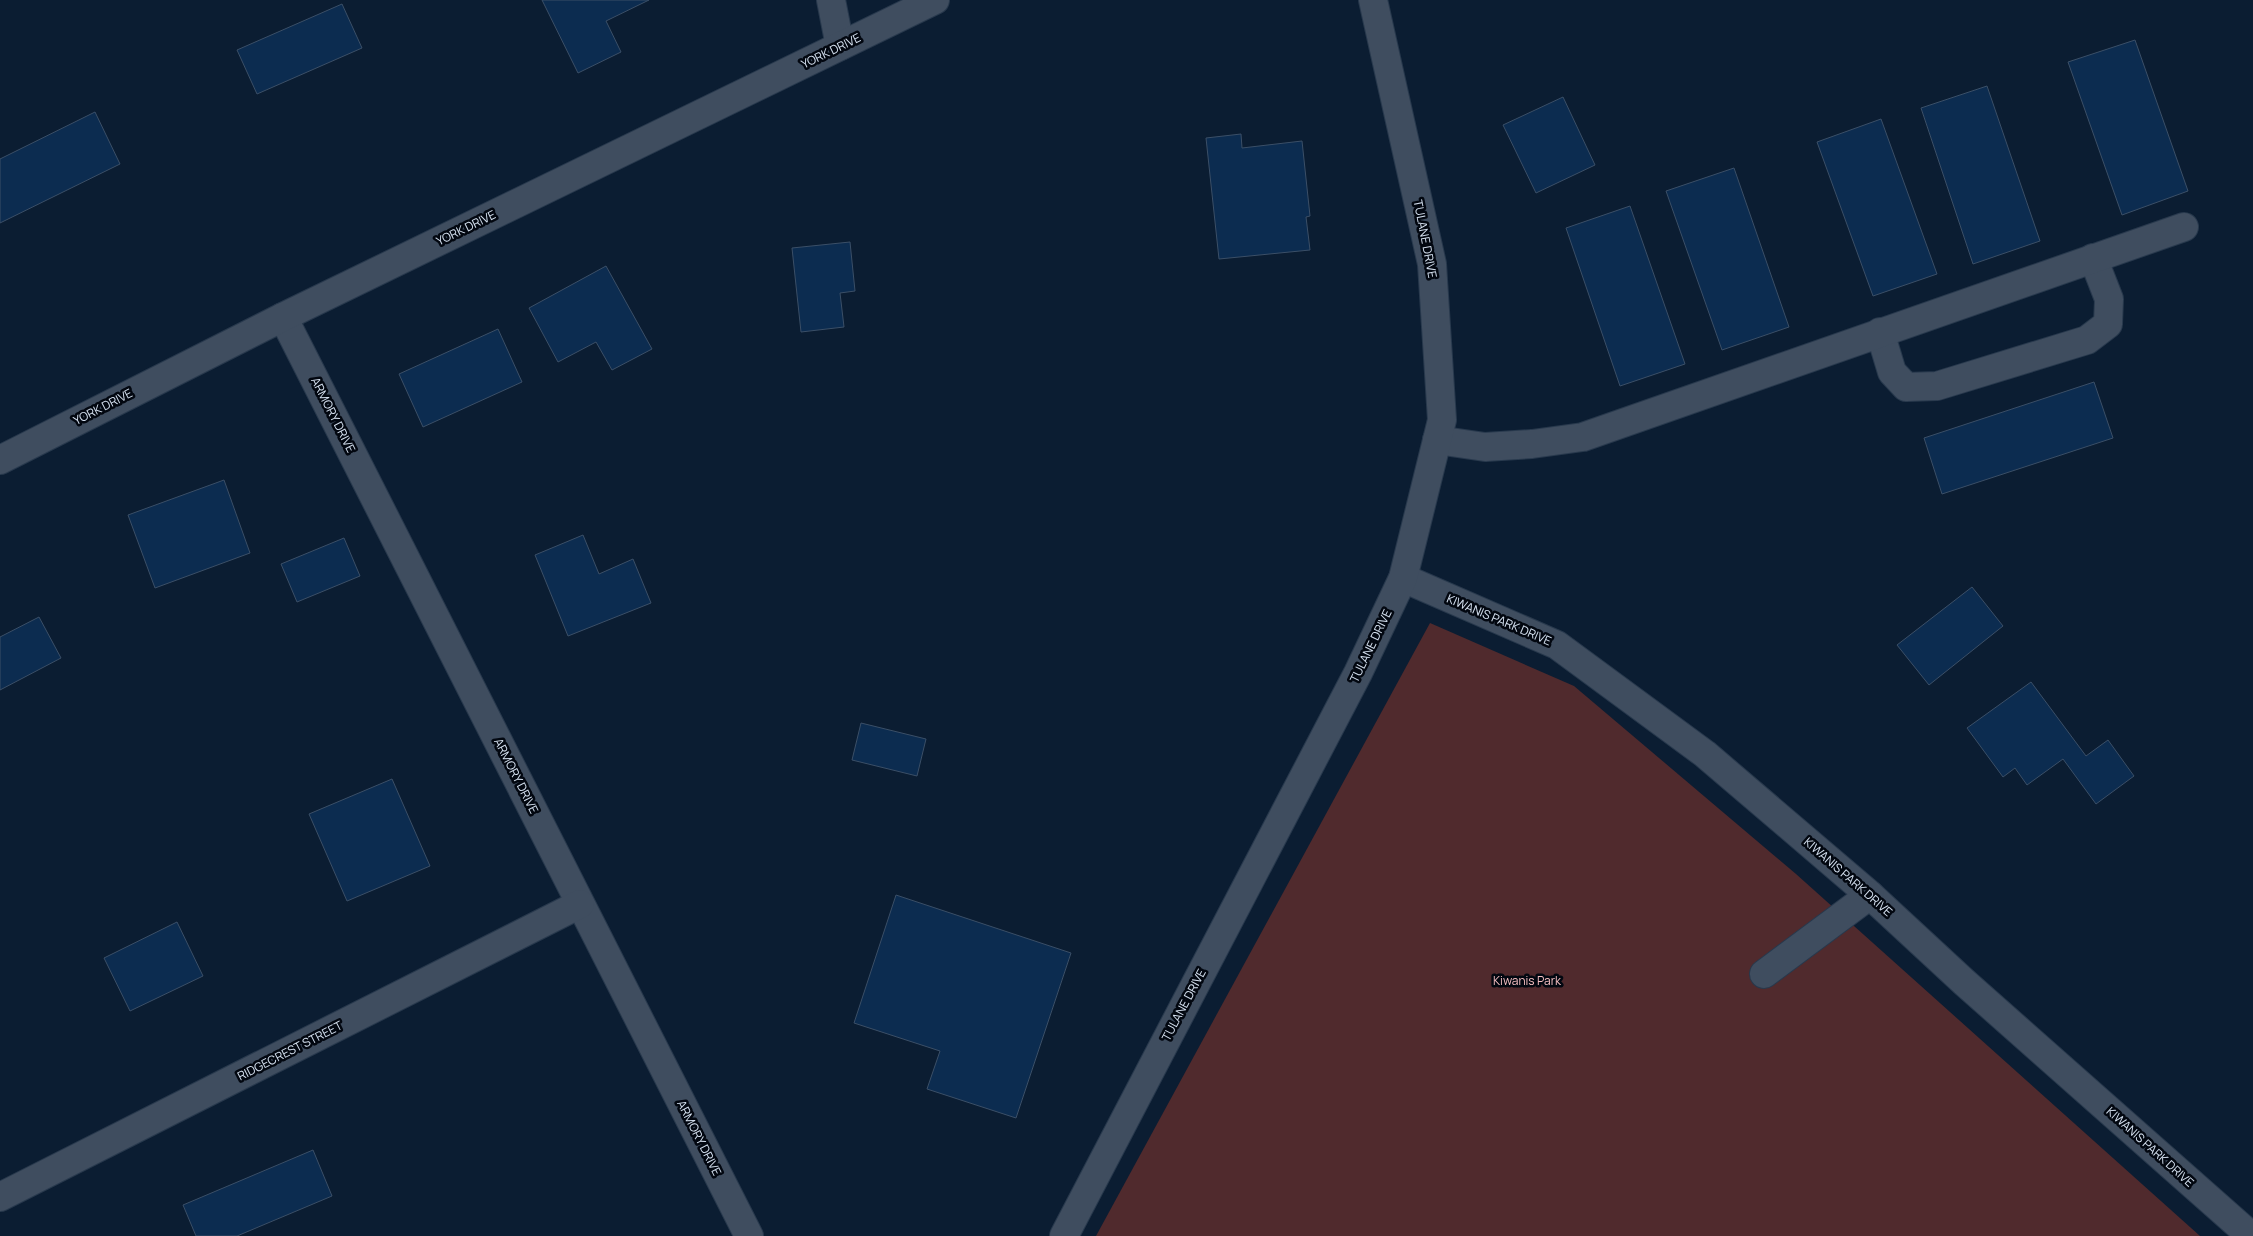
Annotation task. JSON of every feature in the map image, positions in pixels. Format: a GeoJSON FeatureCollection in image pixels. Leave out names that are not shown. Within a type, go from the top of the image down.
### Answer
{"type":"FeatureCollection","features":[{"type":"Feature","properties":{"kind":"street"},"geometry":{"type":"LineString","coordinates":[[831,0],[840,46]]}},
{"type":"Feature","properties":{"kind":"street","name":"YORK DRIVE"},"geometry":{"type":"LineString","coordinates":[[0,460],[283,317],[935,0]]}},
{"type":"Feature","properties":{"kind":"street","name":"TULANE DRIVE"},"geometry":{"type":"LineString","coordinates":[[1064,1236],[1358,673],[1403,578],[1438,440],[1442,420],[1432,264],[1373,0]]}},
{"type":"Feature","properties":{"kind":"street"},"geometry":{"type":"LineString","coordinates":[[1438,440],[1485,446],[1532,444],[1583,437],[2184,227]]}},
{"type":"Feature","properties":{"kind":"street"},"geometry":{"type":"LineString","coordinates":[[1880,332],[1892,372],[1906,387],[1937,386],[2086,340],[2108,324],[2109,299],[2094,258]]}},
{"type":"Feature","properties":{"kind":"street","name":"ARMORY DRIVE"},"geometry":{"type":"LineString","coordinates":[[283,317],[749,1236]]}},
{"type":"Feature","properties":{"kind":"street","name":"KIWANIS PARK DRIVE"},"geometry":{"type":"LineString","coordinates":[[1403,578],[1558,645],[1706,754],[1870,895],[1964,982],[2251,1236]]}},
{"type":"Feature","properties":{"kind":"street"},"geometry":{"type":"LineString","coordinates":[[1764,974],[1870,895]]}},
{"type":"Feature","properties":{"kind":"street","name":"RIDGECREST STREET"},"geometry":{"type":"LineString","coordinates":[[0,1198],[580,904]]}},
{"type":"Feature","properties":{"kind":"green space","name":"Kiwanis Park"},"geometry":{"type":"Polygon","coordinates":[[[1430,623],[1574,686],[1796,874],[2200,1236],[1096,1236],[1430,623]]]}},
{"type":"Feature","properties":{"kind":"building"},"geometry":{"type":"Polygon","coordinates":[[[542,0],[649,0],[606,21],[621,52],[578,73],[542,0]]]}},
{"type":"Feature","properties":{"kind":"building"},"geometry":{"type":"Polygon","coordinates":[[[342,4],[362,48],[257,94],[237,50],[342,4]]]}},
{"type":"Feature","properties":{"kind":"building"},"geometry":{"type":"Polygon","coordinates":[[[2135,40],[2188,191],[2122,215],[2068,62],[2135,40]]]}},
{"type":"Feature","properties":{"kind":"building"},"geometry":{"type":"Polygon","coordinates":[[[1987,86],[2040,241],[1973,264],[1921,108],[1987,86]]]}},
{"type":"Feature","properties":{"kind":"building"},"geometry":{"type":"Polygon","coordinates":[[[1563,97],[1595,165],[1536,193],[1503,125],[1563,97]]]}},
{"type":"Feature","properties":{"kind":"building"},"geometry":{"type":"Polygon","coordinates":[[[95,112],[120,164],[0,223],[0,159],[95,112]]]}},
{"type":"Feature","properties":{"kind":"building"},"geometry":{"type":"Polygon","coordinates":[[[1881,119],[1937,274],[1873,296],[1817,142],[1881,119]]]}},
{"type":"Feature","properties":{"kind":"building"},"geometry":{"type":"Polygon","coordinates":[[[1241,134],[1242,148],[1302,141],[1310,216],[1306,217],[1310,250],[1219,259],[1206,138],[1241,134]]]}},
{"type":"Feature","properties":{"kind":"building"},"geometry":{"type":"Polygon","coordinates":[[[1734,168],[1789,327],[1722,350],[1666,191],[1734,168]]]}},
{"type":"Feature","properties":{"kind":"building"},"geometry":{"type":"Polygon","coordinates":[[[1630,206],[1685,364],[1620,386],[1566,228],[1630,206]]]}},
{"type":"Feature","properties":{"kind":"building"},"geometry":{"type":"Polygon","coordinates":[[[850,242],[855,291],[840,293],[844,327],[801,332],[792,248],[850,242]]]}},
{"type":"Feature","properties":{"kind":"building"},"geometry":{"type":"Polygon","coordinates":[[[606,266],[652,349],[612,370],[596,342],[558,362],[529,308],[606,266]]]}},
{"type":"Feature","properties":{"kind":"building"},"geometry":{"type":"Polygon","coordinates":[[[498,329],[522,382],[423,427],[399,374],[498,329]]]}},
{"type":"Feature","properties":{"kind":"building"},"geometry":{"type":"Polygon","coordinates":[[[2094,382],[2113,438],[1942,494],[1924,438],[2094,382]]]}},
{"type":"Feature","properties":{"kind":"building"},"geometry":{"type":"Polygon","coordinates":[[[224,480],[250,553],[155,588],[128,515],[224,480]]]}},
{"type":"Feature","properties":{"kind":"building"},"geometry":{"type":"Polygon","coordinates":[[[583,535],[599,574],[633,559],[651,603],[568,636],[535,555],[583,535]]]}},
{"type":"Feature","properties":{"kind":"building"},"geometry":{"type":"Polygon","coordinates":[[[344,538],[360,576],[297,602],[281,564],[344,538]]]}},
{"type":"Feature","properties":{"kind":"building"},"geometry":{"type":"Polygon","coordinates":[[[1972,587],[2003,626],[1929,685],[1897,645],[1972,587]]]}},
{"type":"Feature","properties":{"kind":"building"},"geometry":{"type":"Polygon","coordinates":[[[39,617],[61,658],[0,690],[0,637],[39,617]]]}},
{"type":"Feature","properties":{"kind":"building"},"geometry":{"type":"Polygon","coordinates":[[[2031,682],[2086,756],[2108,740],[2134,776],[2096,804],[2063,759],[2027,785],[2015,768],[2003,777],[1967,728],[2031,682]]]}},
{"type":"Feature","properties":{"kind":"building"},"geometry":{"type":"Polygon","coordinates":[[[861,723],[926,739],[917,776],[852,760],[861,723]]]}},
{"type":"Feature","properties":{"kind":"building"},"geometry":{"type":"Polygon","coordinates":[[[392,779],[430,866],[347,901],[309,814],[392,779]]]}},
{"type":"Feature","properties":{"kind":"building"},"geometry":{"type":"Polygon","coordinates":[[[896,895],[1071,953],[1016,1118],[927,1089],[940,1051],[854,1023],[896,895]]]}},
{"type":"Feature","properties":{"kind":"building"},"geometry":{"type":"Polygon","coordinates":[[[177,922],[203,976],[130,1011],[104,958],[177,922]]]}},
{"type":"Feature","properties":{"kind":"building"},"geometry":{"type":"Polygon","coordinates":[[[313,1150],[332,1196],[237,1236],[196,1236],[183,1205],[313,1150]]]}}]}
